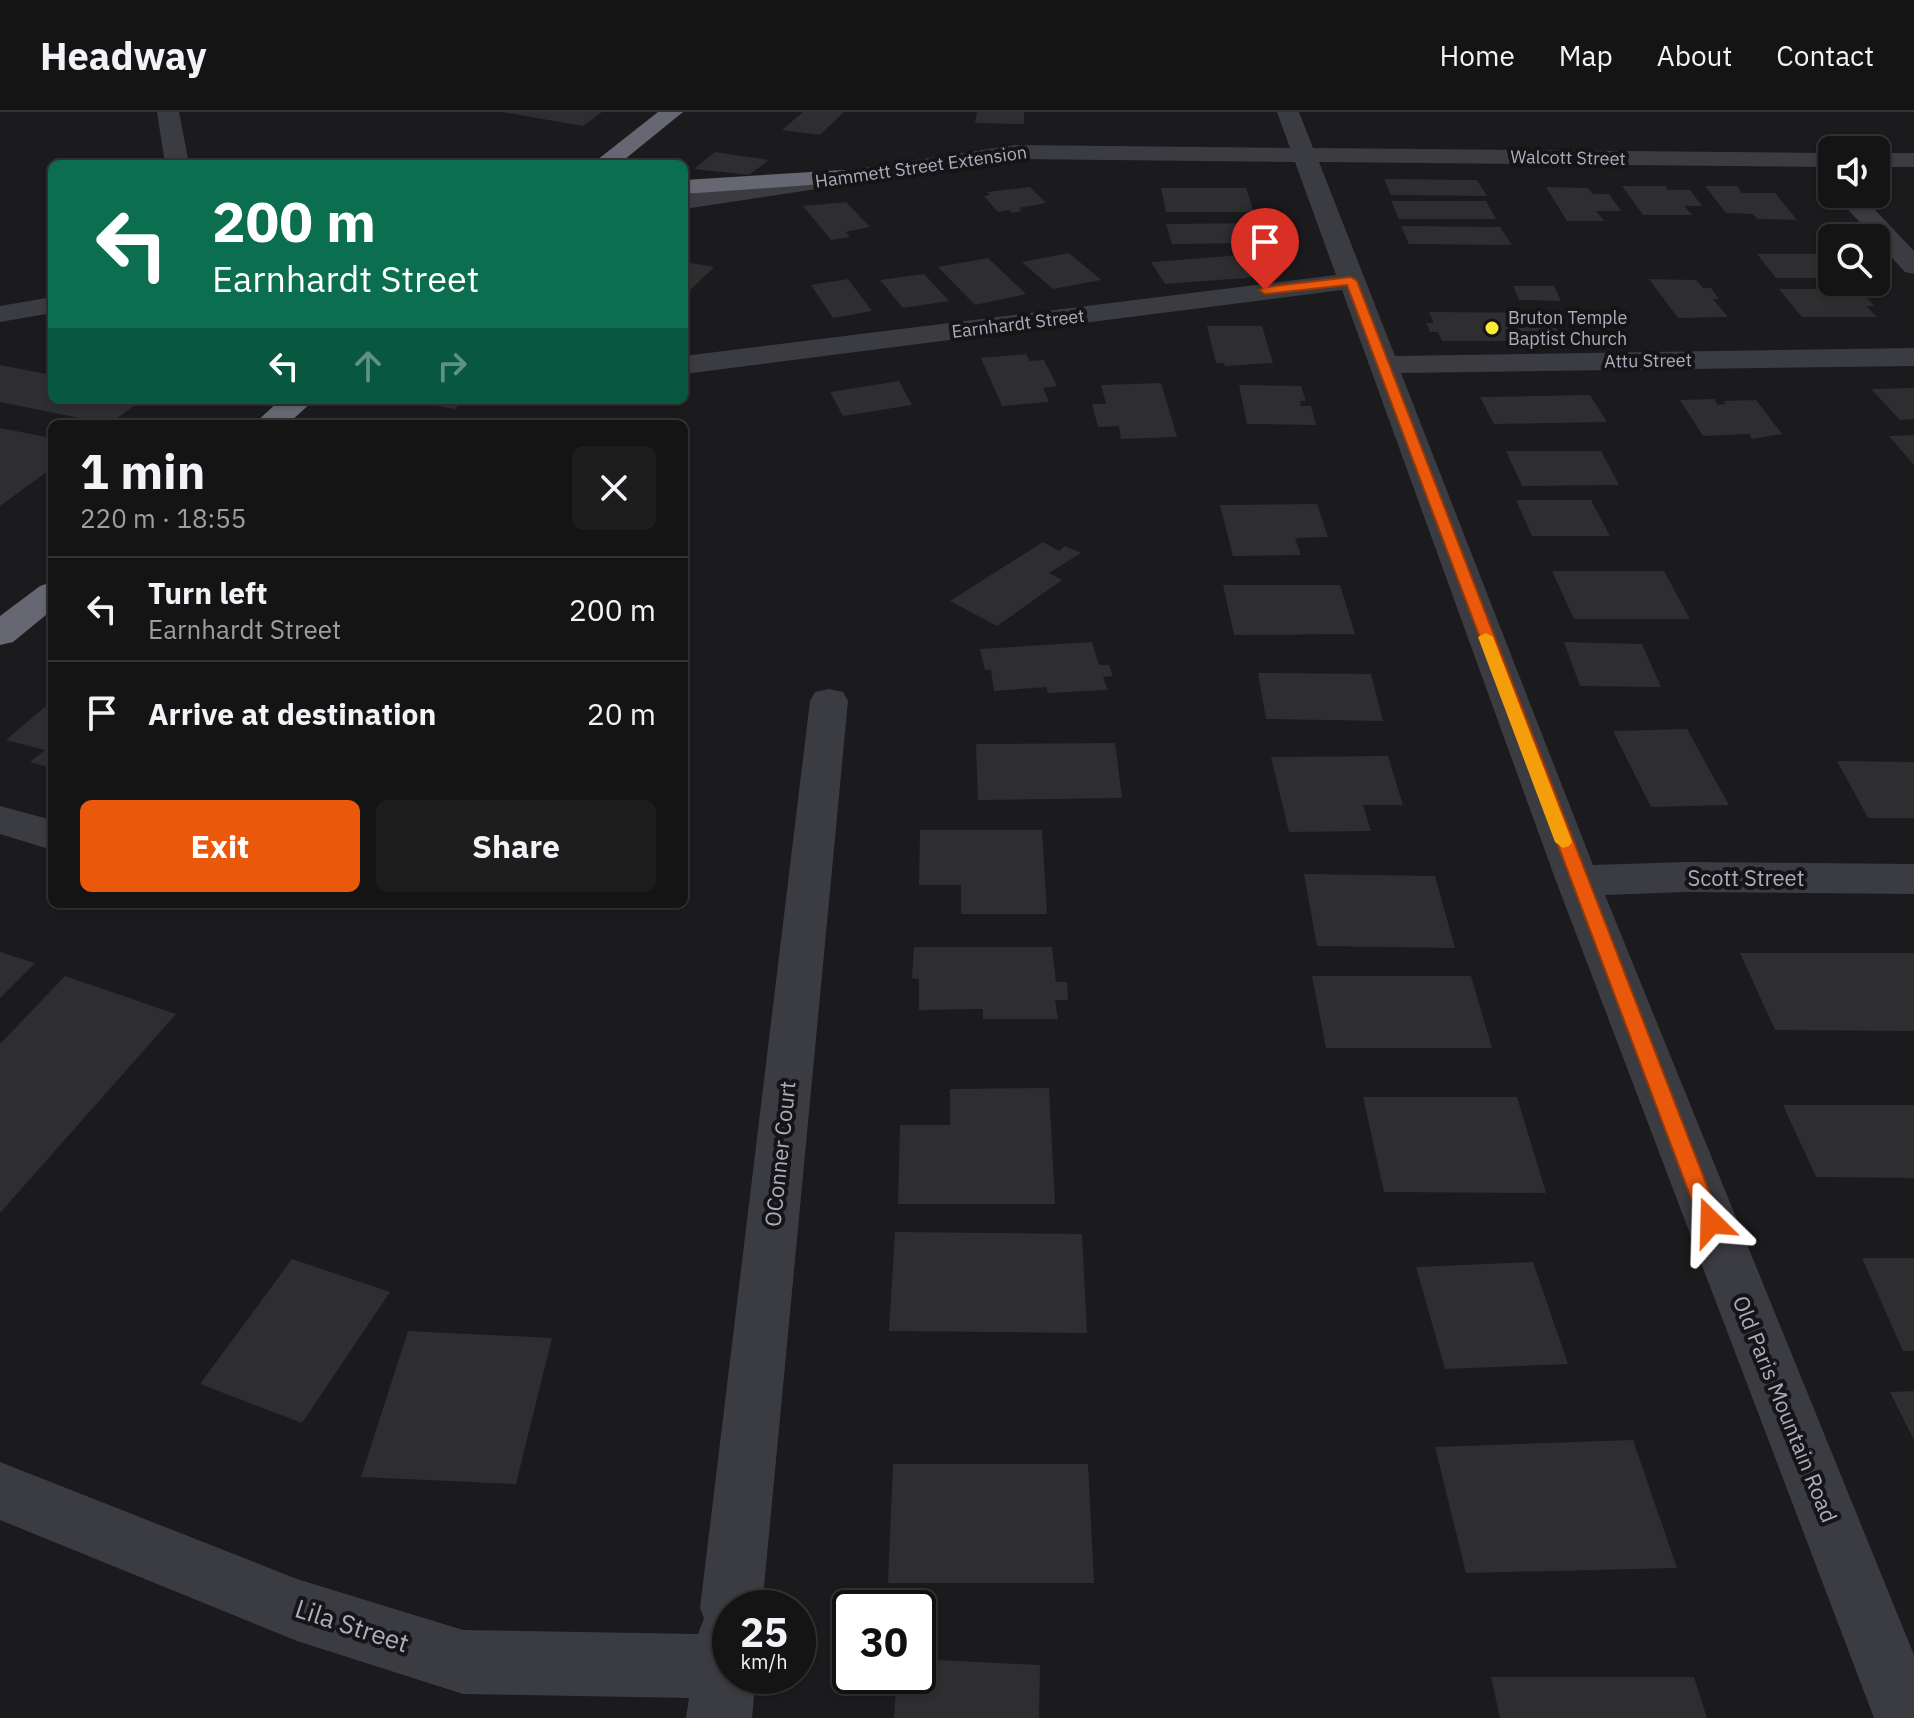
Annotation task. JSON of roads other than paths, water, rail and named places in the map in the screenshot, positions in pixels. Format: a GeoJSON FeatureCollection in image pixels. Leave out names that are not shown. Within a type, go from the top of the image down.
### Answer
{"type":"FeatureCollection","features":[{"type":"Feature","properties":{"kind":"highway"},"geometry":{"type":"LineString","coordinates":[[620,159],[672,112]]}},
{"type":"Feature","properties":{"kind":"highway"},"geometry":{"type":"LineString","coordinates":[[688,187],[843,177]]}},
{"type":"Feature","properties":{"kind":"highway"},"geometry":{"type":"LineString","coordinates":[[274,420],[294,404]]}},
{"type":"Feature","properties":{"kind":"highway"},"geometry":{"type":"LineString","coordinates":[[0,634],[46,604]]}},
{"type":"Feature","properties":{"kind":"street"},"geometry":{"type":"LineString","coordinates":[[168,112],[176,160]]}},
{"type":"Feature","properties":{"kind":"street","name":"Old Paris Mountain Road"},"geometry":{"type":"LineString","coordinates":[[1288,112],[1578,881],[1907,1718]]}},
{"type":"Feature","properties":{"kind":"street","name":"Hammett Street Extension"},"geometry":{"type":"LineString","coordinates":[[688,201],[1016,152],[1303,154]]}},
{"type":"Feature","properties":{"kind":"street","name":"Walcott Street"},"geometry":{"type":"LineString","coordinates":[[1303,154],[1818,166]]}},
{"type":"Feature","properties":{"kind":"street"},"geometry":{"type":"LineString","coordinates":[[1890,160],[1914,160]]}},
{"type":"Feature","properties":{"kind":"street"},"geometry":{"type":"LineString","coordinates":[[1859,208],[1914,266]]}},
{"type":"Feature","properties":{"kind":"street","name":"Earnhardt Street"},"geometry":{"type":"LineString","coordinates":[[688,364],[1351,281]]}},
{"type":"Feature","properties":{"kind":"street"},"geometry":{"type":"LineString","coordinates":[[0,314],[48,306]]}},
{"type":"Feature","properties":{"kind":"street","name":"Attu Street"},"geometry":{"type":"LineString","coordinates":[[1382,365],[1914,357]]}},
{"type":"Feature","properties":{"kind":"street","name":"OConner Court"},"geometry":{"type":"LineString","coordinates":[[733,1590],[829,701]]}},
{"type":"Feature","properties":{"kind":"street"},"geometry":{"type":"LineString","coordinates":[[0,820],[48,834]]}},
{"type":"Feature","properties":{"kind":"street","name":"Scott Street"},"geometry":{"type":"LineString","coordinates":[[1578,881],[1685,877],[1914,879]]}},
{"type":"Feature","properties":{"kind":"street","name":"Lila Street"},"geometry":{"type":"LineString","coordinates":[[0,1491],[297,1610],[463,1662],[712,1652]]}},
{"type":"Feature","properties":{"kind":"place","name":"Bruton Temple Baptist Church"},"geometry":{"type":"Point","coordinates":[1492,328]}}]}
